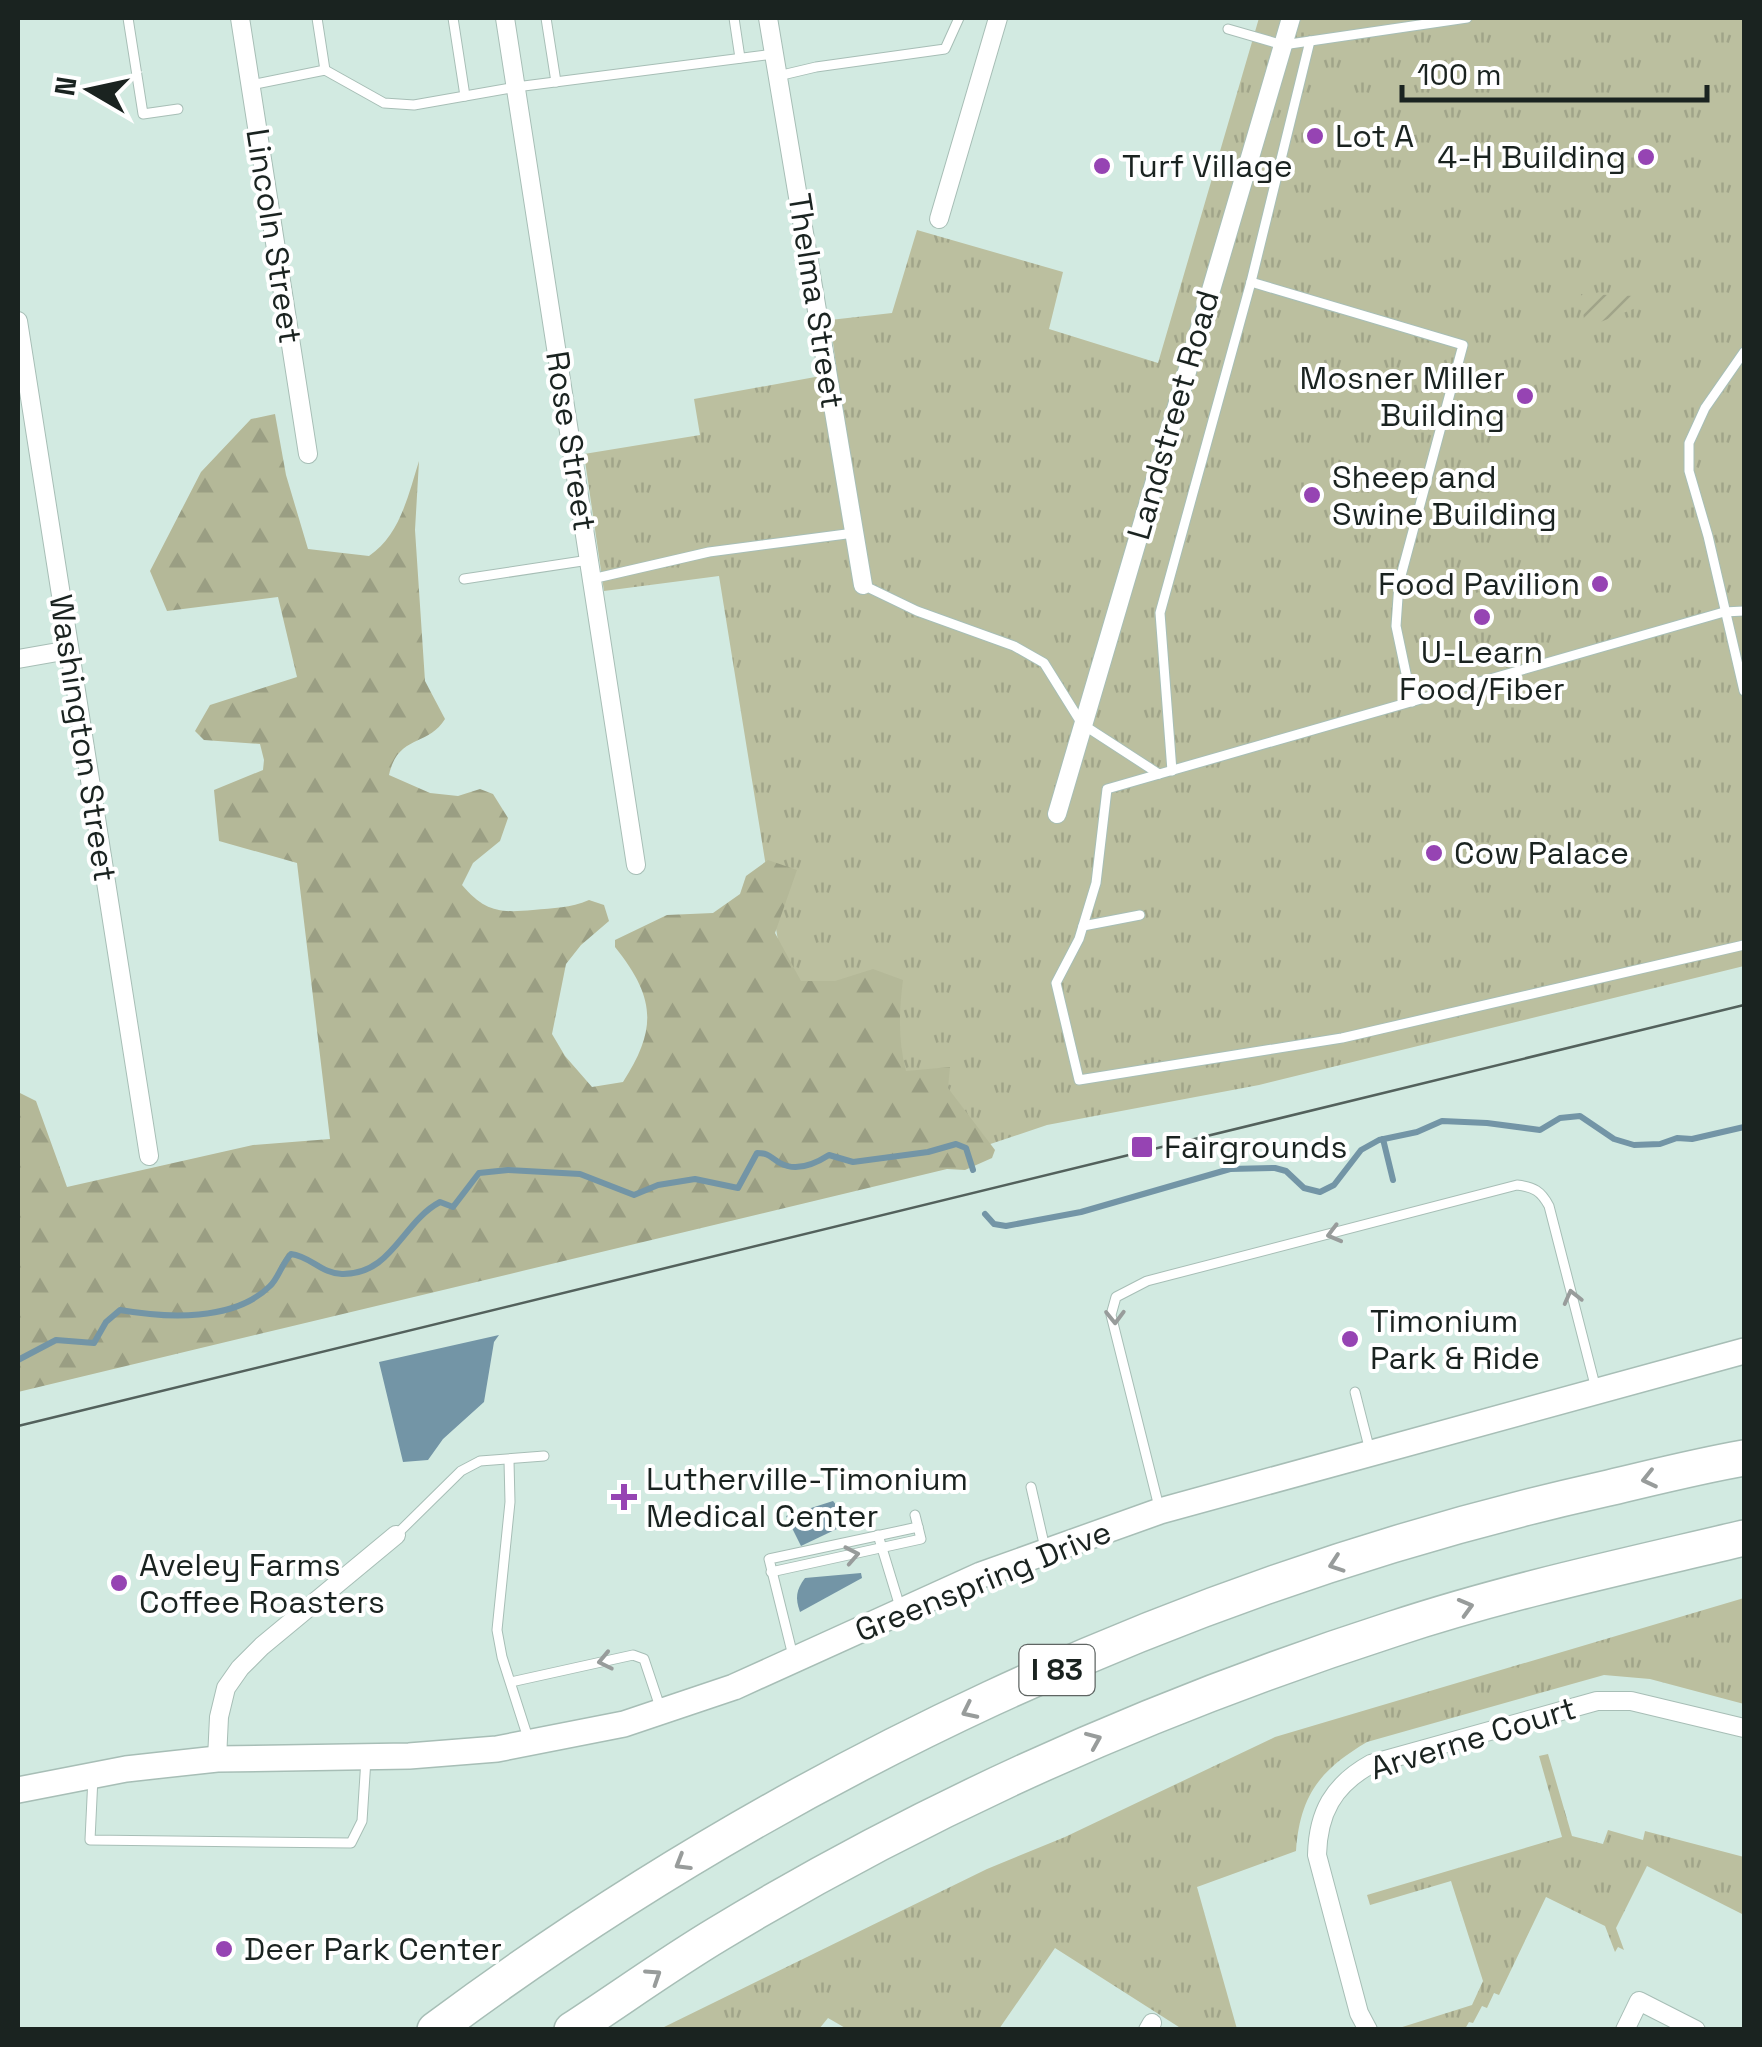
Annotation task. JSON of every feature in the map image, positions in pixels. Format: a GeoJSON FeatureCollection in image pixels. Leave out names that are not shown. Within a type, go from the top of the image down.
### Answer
{"type":"FeatureCollection","features":[{"type":"Feature","properties":{"kind":"highway","name":"I 83"},"geometry":{"type":"LineString","coordinates":[[435,2030],[500,1981],[680,1864],[848,1770],[1026,1683],[1235,1598],[1363,1555],[1508,1510],[1744,1458]]}},
{"type":"Feature","properties":{"kind":"highway","name":"I 83"},"geometry":{"type":"LineString","coordinates":[[572,2030],[718,1934],[886,1840],[1056,1756],[1155,1714],[1394,1628],[1530,1588],[1744,1538]]}},
{"type":"Feature","properties":{"kind":"main road","name":"Greenspring Drive"},"geometry":{"type":"LineString","coordinates":[[18,1790],[94,1775],[216,1759],[462,1753],[530,1744],[662,1712],[794,1662],[901,1610],[1045,1551],[1160,1511],[1744,1351]]}},
{"type":"Feature","properties":{"kind":"street","name":"Lincoln Street"},"geometry":{"type":"LineString","coordinates":[[240,18],[308,454]]}},
{"type":"Feature","properties":{"kind":"street","name":"Rose Street"},"geometry":{"type":"LineString","coordinates":[[504,18],[636,865]]}},
{"type":"Feature","properties":{"kind":"street","name":"Thelma Street"},"geometry":{"type":"LineString","coordinates":[[768,18],[862,585]]}},
{"type":"Feature","properties":{"kind":"street"},"geometry":{"type":"LineString","coordinates":[[938,219],[998,18]]}},
{"type":"Feature","properties":{"kind":"street","name":"Landstreet Road"},"geometry":{"type":"LineString","coordinates":[[1057,814],[1291,18]]}},
{"type":"Feature","properties":{"kind":"street","name":"Washington Street"},"geometry":{"type":"LineString","coordinates":[[18,321],[149,1156]]}},
{"type":"Feature","properties":{"kind":"street"},"geometry":{"type":"LineString","coordinates":[[18,659],[69,650]]}},
{"type":"Feature","properties":{"kind":"street"},"geometry":{"type":"LineString","coordinates":[[216,1759],[226,1688],[240,1668],[396,1534]]}},
{"type":"Feature","properties":{"kind":"street","name":"Arverne Court"},"geometry":{"type":"LineString","coordinates":[[1368,2030],[1359,2012],[1317,1855],[1323,1810],[1352,1774],[1371,1764],[1597,1700],[1631,1701],[1744,1728]]}},
{"type":"Feature","properties":{"kind":"street"},"geometry":{"type":"LineString","coordinates":[[1625,2030],[1639,2001],[1696,2030]]}},
{"type":"Feature","properties":{"kind":"lane"},"geometry":{"type":"LineString","coordinates":[[128,18],[144,114],[178,109]]}},
{"type":"Feature","properties":{"kind":"lane"},"geometry":{"type":"LineString","coordinates":[[317,18],[325,70]]}},
{"type":"Feature","properties":{"kind":"lane"},"geometry":{"type":"LineString","coordinates":[[453,18],[465,96]]}},
{"type":"Feature","properties":{"kind":"lane"},"geometry":{"type":"LineString","coordinates":[[546,18],[556,82]]}},
{"type":"Feature","properties":{"kind":"lane"},"geometry":{"type":"LineString","coordinates":[[734,18],[740,58]]}},
{"type":"Feature","properties":{"kind":"lane"},"geometry":{"type":"LineString","coordinates":[[778,76],[945,49],[959,18]]}},
{"type":"Feature","properties":{"kind":"lane"},"geometry":{"type":"LineString","coordinates":[[1228,29],[1283,45],[1466,18]]}},
{"type":"Feature","properties":{"kind":"lane"},"geometry":{"type":"LineString","coordinates":[[1172,771],[1160,613],[1251,282],[1310,41]]}},
{"type":"Feature","properties":{"kind":"lane"},"geometry":{"type":"LineString","coordinates":[[250,85],[325,70],[384,103],[414,105],[774,54]]}},
{"type":"Feature","properties":{"kind":"lane"},"geometry":{"type":"LineString","coordinates":[[1251,282],[1464,346],[1399,584],[1396,626],[1412,702]]}},
{"type":"Feature","properties":{"kind":"lane"},"geometry":{"type":"LineString","coordinates":[[1744,352],[1704,408],[1688,443],[1688,470],[1744,691]]}},
{"type":"Feature","properties":{"kind":"lane"},"geometry":{"type":"LineString","coordinates":[[592,580],[708,552],[854,532]]}},
{"type":"Feature","properties":{"kind":"lane"},"geometry":{"type":"LineString","coordinates":[[464,578],[589,560]]}},
{"type":"Feature","properties":{"kind":"lane"},"geometry":{"type":"LineString","coordinates":[[862,585],[918,611],[1014,646],[1044,663],[1082,724],[1159,774]]}},
{"type":"Feature","properties":{"kind":"lane"},"geometry":{"type":"LineString","coordinates":[[1744,611],[1724,612],[1107,789],[1096,883],[1083,926],[1056,983],[1079,1080],[1342,1038],[1744,945]]}},
{"type":"Feature","properties":{"kind":"lane"},"geometry":{"type":"LineString","coordinates":[[1083,926],[1140,914]]}},
{"type":"Feature","properties":{"kind":"lane"},"geometry":{"type":"LineString","coordinates":[[1160,1511],[1111,1315],[1116,1297],[1146,1281],[1517,1186],[1530,1187],[1542,1193],[1549,1206],[1596,1392]]}},
{"type":"Feature","properties":{"kind":"lane"},"geometry":{"type":"LineString","coordinates":[[1355,1392],[1371,1453]]}},
{"type":"Feature","properties":{"kind":"lane"},"geometry":{"type":"LineString","coordinates":[[396,1534],[462,1471],[480,1461],[544,1456]]}},
{"type":"Feature","properties":{"kind":"lane"},"geometry":{"type":"LineString","coordinates":[[510,1461],[498,1630],[530,1744]]}},
{"type":"Feature","properties":{"kind":"lane"},"geometry":{"type":"LineString","coordinates":[[1032,1488],[1045,1551]]}},
{"type":"Feature","properties":{"kind":"lane"},"geometry":{"type":"LineString","coordinates":[[771,1572],[921,1539],[916,1515]]}},
{"type":"Feature","properties":{"kind":"lane"},"geometry":{"type":"LineString","coordinates":[[794,1662],[769,1559],[918,1527]]}},
{"type":"Feature","properties":{"kind":"lane"},"geometry":{"type":"LineString","coordinates":[[878,1535],[901,1610]]}},
{"type":"Feature","properties":{"kind":"lane"},"geometry":{"type":"LineString","coordinates":[[511,1682],[640,1656],[662,1712]]}},
{"type":"Feature","properties":{"kind":"lane"},"geometry":{"type":"LineString","coordinates":[[94,1775],[90,1840],[351,1843],[362,1821],[366,1756]]}},
{"type":"Feature","properties":{"kind":"green space"},"geometry":{"type":"Polygon","coordinates":[[[1259,18],[1744,18],[1744,966],[1259,1085],[1047,1125],[901,1174],[800,1077],[719,576],[604,591],[584,454],[700,435],[694,399],[837,373],[830,320],[892,313],[917,230],[1063,272],[1049,329],[1158,363],[1259,18]]]}},
{"type":"Feature","properties":{"kind":"green space"},"geometry":{"type":"Polygon","coordinates":[[[1581,294],[1636,296],[1641,300],[1636,308],[1585,328],[1581,294]]]}},
{"type":"Feature","properties":{"kind":"green space"},"geometry":{"type":"Polygon","coordinates":[[[275,414],[286,475],[308,549],[369,556],[396,526],[419,461],[415,530],[425,681],[445,719],[430,734],[399,753],[389,775],[430,793],[458,796],[480,789],[493,794],[508,818],[500,841],[473,863],[462,885],[486,906],[511,911],[562,907],[589,900],[604,905],[609,921],[566,964],[552,1034],[592,1087],[623,1082],[646,1029],[644,997],[615,947],[615,940],[667,915],[713,913],[740,894],[746,876],[768,860],[797,870],[775,933],[801,981],[835,981],[873,969],[903,980],[900,1026],[906,1071],[950,1067],[948,1088],[995,1150],[992,1158],[965,1170],[947,1169],[18,1392],[18,1092],[36,1101],[67,1187],[253,1145],[330,1139],[297,863],[219,841],[214,790],[263,770],[260,744],[204,740],[195,731],[210,705],[297,677],[278,597],[167,611],[150,571],[201,472],[251,419],[275,414]]]}},
{"type":"Feature","properties":{"kind":"green space"},"geometry":{"type":"Polygon","coordinates":[[[1744,1598],[1744,1704],[1650,1679],[1604,1675],[1367,1742],[1337,1763],[1308,1799],[1296,1851],[1197,1887],[1237,2029],[1182,2029],[1055,1948],[999,2029],[847,2029],[828,2018],[819,2029],[660,2029],[987,1869],[1065,1837],[1275,1737],[1744,1598]]]}},
{"type":"Feature","properties":{"kind":"green space"},"geometry":{"type":"Polygon","coordinates":[[[1548,1754],[1572,1836],[1603,1844],[1608,1830],[1643,1840],[1645,1831],[1744,1857],[1744,1915],[1647,1866],[1616,1928],[1624,1950],[1618,1947],[1615,1952],[1605,1926],[1546,1897],[1499,1995],[1494,1993],[1473,2023],[1469,2022],[1465,2029],[1396,2029],[1472,2005],[1483,1981],[1451,1881],[1370,1905],[1367,1895],[1562,1837],[1539,1756],[1548,1754]]]}},
{"type":"Feature","properties":{"kind":"water"},"geometry":{"type":"Polygon","coordinates":[[[499,1335],[494,1342],[484,1402],[443,1439],[428,1460],[403,1462],[379,1362],[499,1335]]]}},
{"type":"Feature","properties":{"kind":"water"},"geometry":{"type":"Polygon","coordinates":[[[833,1501],[841,1511],[843,1526],[801,1546],[786,1516],[833,1501]]]}},
{"type":"Feature","properties":{"kind":"water"},"geometry":{"type":"Polygon","coordinates":[[[861,1573],[862,1578],[800,1612],[797,1594],[805,1578],[861,1573]]]}},
{"type":"Feature","properties":{"kind":"waterway"},"geometry":{"type":"LineString","coordinates":[[985,1214],[994,1224],[1006,1226],[1081,1212],[1230,1169],[1275,1168],[1286,1171],[1304,1188],[1320,1192],[1334,1185],[1361,1150],[1379,1140],[1417,1132],[1442,1121],[1540,1130],[1560,1118],[1580,1116],[1614,1139],[1634,1145],[1692,1139],[1744,1127]]}},
{"type":"Feature","properties":{"kind":"waterway"},"geometry":{"type":"LineString","coordinates":[[1383,1139],[1393,1180]]}},
{"type":"Feature","properties":{"kind":"waterway"},"geometry":{"type":"LineString","coordinates":[[18,1360],[56,1340],[94,1343],[106,1322],[120,1310],[178,1315],[219,1312],[238,1306],[270,1286],[291,1254],[335,1273],[359,1272],[385,1257],[440,1202],[453,1207],[479,1173],[508,1170],[580,1174],[634,1195],[658,1185],[695,1179],[738,1188],[757,1153],[786,1166],[799,1167],[829,1155],[853,1162],[928,1152],[956,1144],[966,1148],[973,1170]]}},
{"type":"Feature","properties":{"kind":"tram line"},"geometry":{"type":"LineString","coordinates":[[18,1426],[1744,1005]]}},
{"type":"Feature","properties":{"kind":"place","name":"Lot A"},"geometry":{"type":"Point","coordinates":[1315,136]}},
{"type":"Feature","properties":{"kind":"place","name":"4-H Building"},"geometry":{"type":"Point","coordinates":[1646,157]}},
{"type":"Feature","properties":{"kind":"place","name":"Turf Village"},"geometry":{"type":"Point","coordinates":[1102,166]}},
{"type":"Feature","properties":{"kind":"place","name":"Mosner Miller Building"},"geometry":{"type":"Point","coordinates":[1525,396]}},
{"type":"Feature","properties":{"kind":"place","name":"Sheep and Swine Building"},"geometry":{"type":"Point","coordinates":[1312,495]}},
{"type":"Feature","properties":{"kind":"place","name":"Food Pavilion"},"geometry":{"type":"Point","coordinates":[1600,584]}},
{"type":"Feature","properties":{"kind":"place","name":"U-Learn Food/Fiber"},"geometry":{"type":"Point","coordinates":[1482,617]}},
{"type":"Feature","properties":{"kind":"place","name":"Cow Palace"},"geometry":{"type":"Point","coordinates":[1434,853]}},
{"type":"Feature","properties":{"kind":"place","name":"Fairgrounds"},"geometry":{"type":"Point","coordinates":[1142,1147]}},
{"type":"Feature","properties":{"kind":"place","name":"Timonium Park & Ride"},"geometry":{"type":"Point","coordinates":[1350,1339]}},
{"type":"Feature","properties":{"kind":"place","name":"Lutherville-Timonium Medical Center"},"geometry":{"type":"Point","coordinates":[624,1497]}},
{"type":"Feature","properties":{"kind":"place","name":"Aveley Farms Coffee Roasters"},"geometry":{"type":"Point","coordinates":[119,1583]}},
{"type":"Feature","properties":{"kind":"place","name":"Deer Park Center"},"geometry":{"type":"Point","coordinates":[224,1949]}}]}
